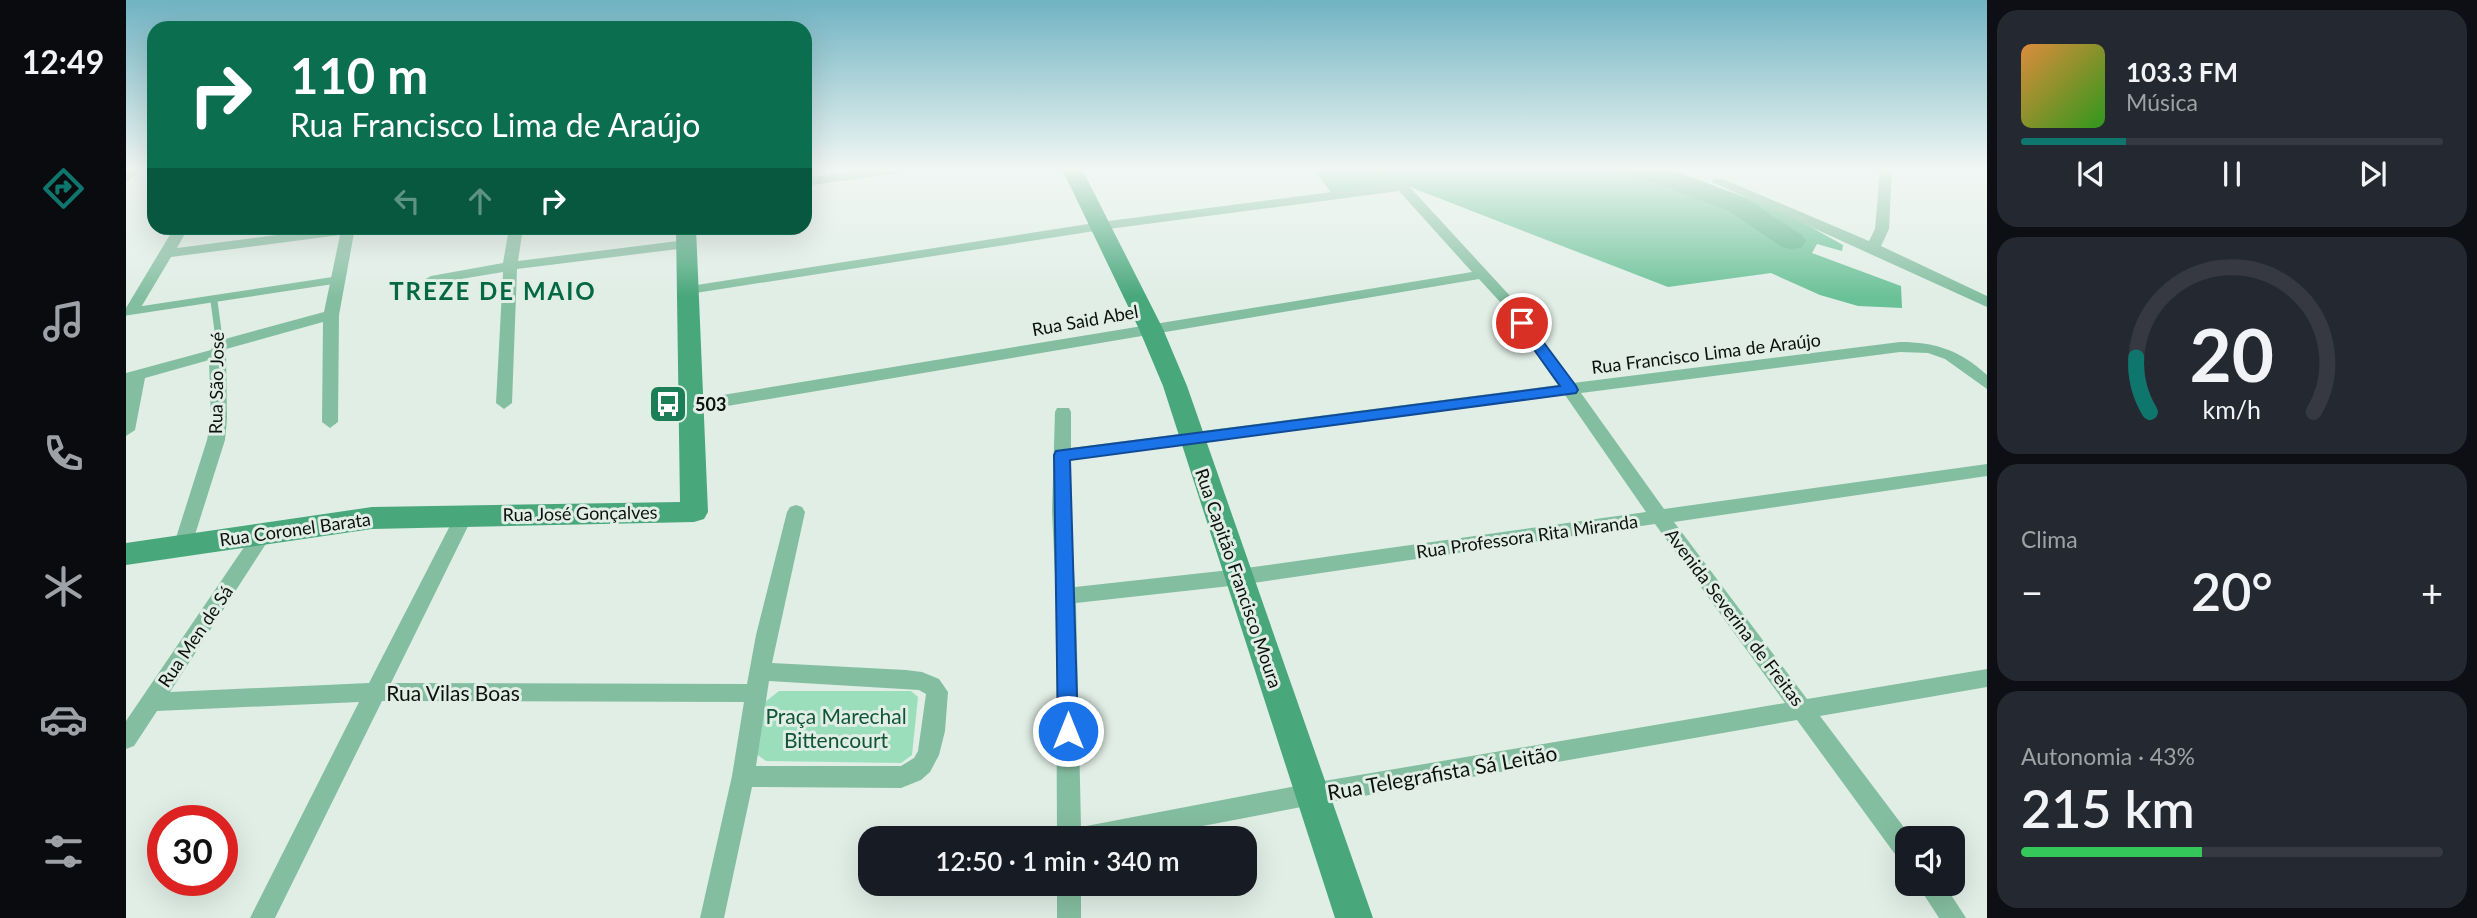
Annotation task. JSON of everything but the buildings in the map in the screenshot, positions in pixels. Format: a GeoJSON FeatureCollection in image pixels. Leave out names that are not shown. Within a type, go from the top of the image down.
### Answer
{"type":"FeatureCollection","features":[{"type":"Feature","properties":{"kind":"main road","name":"Rua Capitão Francisco Moura"},"geometry":{"type":"LineString","coordinates":[[1094,212],[1175,386],[1354,918]]}},
{"type":"Feature","properties":{"kind":"main road"},"geometry":{"type":"LineString","coordinates":[[686,236],[692,405]]}},
{"type":"Feature","properties":{"kind":"main road","name":"Rua José Gonçalves"},"geometry":{"type":"LineString","coordinates":[[465,514],[694,512],[692,405]]}},
{"type":"Feature","properties":{"kind":"main road","name":"Rua Coronel Barata"},"geometry":{"type":"LineString","coordinates":[[126,554],[372,518],[465,514]]}},
{"type":"Feature","properties":{"kind":"street","name":"Avenida Severina de Freitas"},"geometry":{"type":"LineString","coordinates":[[1101,226],[1210,212]]}},
{"type":"Feature","properties":{"kind":"street","name":"Avenida Severina de Freitas"},"geometry":{"type":"LineString","coordinates":[[1425,212],[1484,274],[1895,835]]}},
{"type":"Feature","properties":{"kind":"street"},"geometry":{"type":"LineString","coordinates":[[1788,212],[1873,248],[1987,302]]}},
{"type":"Feature","properties":{"kind":"street"},"geometry":{"type":"LineString","coordinates":[[1873,248],[1882,229],[1883,212]]}},
{"type":"Feature","properties":{"kind":"street"},"geometry":{"type":"LineString","coordinates":[[689,290],[1101,226]]}},
{"type":"Feature","properties":{"kind":"street"},"geometry":{"type":"LineString","coordinates":[[128,315],[177,235]]}},
{"type":"Feature","properties":{"kind":"street"},"geometry":{"type":"LineString","coordinates":[[167,253],[299,235]]}},
{"type":"Feature","properties":{"kind":"street"},"geometry":{"type":"LineString","coordinates":[[330,422],[331,315],[336,280],[349,235]]}},
{"type":"Feature","properties":{"kind":"street"},"geometry":{"type":"LineString","coordinates":[[504,403],[510,265],[515,235]]}},
{"type":"Feature","properties":{"kind":"street"},"geometry":{"type":"LineString","coordinates":[[431,280],[686,236]]}},
{"type":"Feature","properties":{"kind":"street","name":"Rua Said Abel"},"geometry":{"type":"LineString","coordinates":[[692,405],[1484,274]]}},
{"type":"Feature","properties":{"kind":"street"},"geometry":{"type":"LineString","coordinates":[[126,430],[131,377],[331,315]]}},
{"type":"Feature","properties":{"kind":"street","name":"Rua Francisco Lima de Araújo"},"geometry":{"type":"LineString","coordinates":[[1062,455],[1882,348],[1914,346],[1945,351],[1987,384]]}},
{"type":"Feature","properties":{"kind":"street","name":"Rua São José"},"geometry":{"type":"LineString","coordinates":[[183,544],[216,440],[219,419],[219,350]]}},
{"type":"Feature","properties":{"kind":"street"},"geometry":{"type":"LineString","coordinates":[[1063,412],[1061,511],[1066,596],[1069,826]]}},
{"type":"Feature","properties":{"kind":"street","name":"Rua Professora Rita Miranda"},"geometry":{"type":"LineString","coordinates":[[1066,596],[1239,577],[1987,470]]}},
{"type":"Feature","properties":{"kind":"street"},"geometry":{"type":"LineString","coordinates":[[712,918],[743,776],[766,635],[796,512]]}},
{"type":"Feature","properties":{"kind":"street"},"geometry":{"type":"LineString","coordinates":[[262,918],[465,514]]}},
{"type":"Feature","properties":{"kind":"street","name":"Rua Men de Sá"},"geometry":{"type":"LineString","coordinates":[[126,739],[264,533]]}},
{"type":"Feature","properties":{"kind":"street","name":"Rua Telegrafista Sá Leitão"},"geometry":{"type":"LineString","coordinates":[[1145,826],[1312,794],[1987,678]]}},
{"type":"Feature","properties":{"kind":"street"},"geometry":{"type":"LineString","coordinates":[[743,776],[901,777],[913,775],[923,768],[930,756],[937,692],[932,686],[906,679],[758,682]]}},
{"type":"Feature","properties":{"kind":"street","name":"Rua Vilas Boas"},"geometry":{"type":"LineString","coordinates":[[151,702],[374,692],[758,682]]}},
{"type":"Feature","properties":{"kind":"street"},"geometry":{"type":"LineString","coordinates":[[1069,896],[1069,918]]}},
{"type":"Feature","properties":{"kind":"street"},"geometry":{"type":"LineString","coordinates":[[1938,896],[1954,918]]}},
{"type":"Feature","properties":{"kind":"lane"},"geometry":{"type":"LineString","coordinates":[[128,315],[336,280]]}},
{"type":"Feature","properties":{"kind":"lane","name":"Rua São José"},"geometry":{"type":"LineString","coordinates":[[214,301],[219,350]]}},
{"type":"Feature","properties":{"kind":"green space"},"geometry":{"type":"Polygon","coordinates":[[[1474,212],[1784,212],[1843,245],[1842,251],[1817,244],[1812,253],[1901,286],[1902,308],[1858,306],[1820,295],[1771,273],[1668,287],[1474,212]]]}},
{"type":"Feature","properties":{"kind":"green space","name":"Praça Marechal Bittencourt"},"geometry":{"type":"Polygon","coordinates":[[[779,691],[911,691],[918,697],[912,755],[901,763],[766,761],[755,753],[765,702],[779,691]]]}},
{"type":"Feature","properties":{"kind":"waterway"},"geometry":{"type":"LineString","coordinates":[[1748,212],[1792,241]]}},
{"type":"Feature","properties":{"kind":"place","name":"503"},"geometry":{"type":"Point","coordinates":[668,404]}},
{"type":"Feature","properties":{"kind":"district","name":"TREZE DE MAIO"},"geometry":{"type":"Point","coordinates":[493,290]}},
{"type":"Feature","properties":{"kind":"route"},"geometry":{"type":"LineString","coordinates":[[1068,731],[1066,596],[1061,511],[1062,455],[1571,390],[1522,323]]}}]}
